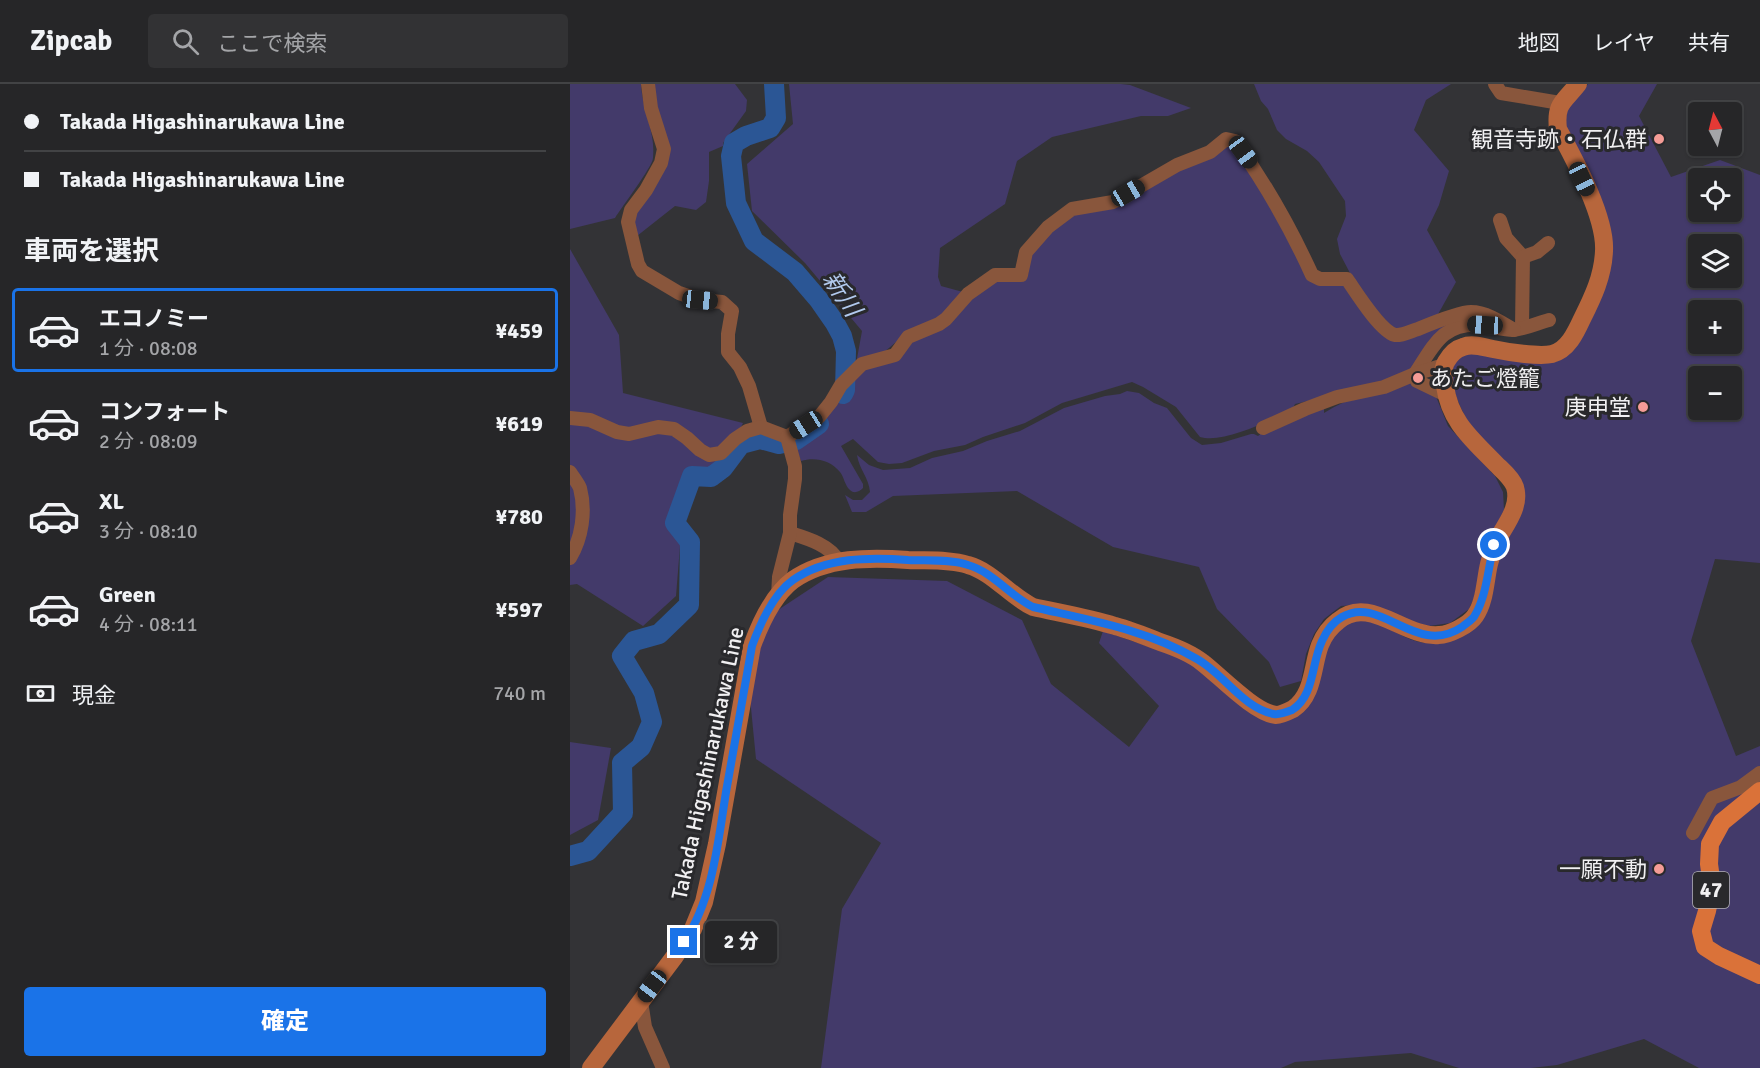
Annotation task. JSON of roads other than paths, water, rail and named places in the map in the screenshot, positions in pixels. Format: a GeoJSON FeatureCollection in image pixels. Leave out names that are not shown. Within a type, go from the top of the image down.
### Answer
{"type":"FeatureCollection","features":[{"type":"Feature","properties":{"kind":"main road"},"geometry":{"type":"LineString","coordinates":[[1444,365],[1452,352],[1463,346],[1473,345],[1508,352],[1553,354],[1568,345],[1597,290],[1604,250],[1602,228],[1558,129],[1556,117],[1560,103],[1578,84]]}},
{"type":"Feature","properties":{"kind":"main road","name":"Takada Higashinarukawa Line"},"geometry":{"type":"LineString","coordinates":[[591,1068],[693,929],[704,902],[717,844],[752,646],[760,622],[791,581],[838,561],[856,559],[892,558],[968,565],[984,572],[1033,607],[1114,626],[1179,649],[1200,660],[1258,707],[1276,715],[1289,711],[1302,702],[1321,643],[1329,629],[1341,618],[1363,611],[1411,631],[1442,636],[1457,630],[1474,618],[1483,596],[1494,545],[1512,514],[1516,501],[1515,486],[1507,475],[1464,433],[1451,411],[1443,376],[1444,365]]}},
{"type":"Feature","properties":{"kind":"main road","name":"47"},"geometry":{"type":"LineString","coordinates":[[1760,792],[1722,822],[1710,844],[1709,864],[1712,886],[1701,931],[1705,947],[1760,975]]}},
{"type":"Feature","properties":{"kind":"street"},"geometry":{"type":"LineString","coordinates":[[648,84],[651,108],[664,149],[661,163],[646,190],[631,210],[628,222],[638,264],[642,271],[679,293],[700,300],[722,302],[732,311],[728,352],[740,367],[749,386],[761,427]]}},
{"type":"Feature","properties":{"kind":"street"},"geometry":{"type":"LineString","coordinates":[[1495,84],[1501,93],[1560,103]]}},
{"type":"Feature","properties":{"kind":"street"},"geometry":{"type":"LineString","coordinates":[[787,437],[819,417],[845,382],[862,364],[895,355],[908,337],[939,324],[968,294],[995,276],[1021,275],[1026,252],[1048,227],[1072,209],[1113,202],[1177,165],[1210,152],[1226,139],[1235,141],[1251,163],[1299,246],[1312,275],[1320,279],[1347,279],[1377,320],[1395,334],[1406,334],[1437,321],[1470,312],[1492,317],[1518,328]]}},
{"type":"Feature","properties":{"kind":"street"},"geometry":{"type":"LineString","coordinates":[[1500,220],[1506,238],[1523,257],[1518,328]]}},
{"type":"Feature","properties":{"kind":"street"},"geometry":{"type":"LineString","coordinates":[[1523,257],[1537,252],[1548,243]]}},
{"type":"Feature","properties":{"kind":"street"},"geometry":{"type":"LineString","coordinates":[[1446,395],[1417,381],[1415,374],[1430,348],[1442,336],[1469,324],[1518,328],[1549,320]]}},
{"type":"Feature","properties":{"kind":"street"},"geometry":{"type":"LineString","coordinates":[[1263,428],[1337,397],[1384,387],[1444,365]]}},
{"type":"Feature","properties":{"kind":"street"},"geometry":{"type":"LineString","coordinates":[[570,418],[590,420],[617,432],[629,434],[658,427],[674,429],[709,455],[720,453],[747,431],[761,427],[787,437]]}},
{"type":"Feature","properties":{"kind":"street"},"geometry":{"type":"LineString","coordinates":[[778,596],[779,577],[790,533],[795,479],[795,466],[787,437]]}},
{"type":"Feature","properties":{"kind":"street"},"geometry":{"type":"LineString","coordinates":[[570,472],[579,486],[582,504],[580,534],[570,558]]}},
{"type":"Feature","properties":{"kind":"street"},"geometry":{"type":"LineString","coordinates":[[790,533],[814,541],[836,554],[838,561]]}},
{"type":"Feature","properties":{"kind":"street"},"geometry":{"type":"LineString","coordinates":[[1693,832],[1712,798],[1741,787],[1760,773]]}},
{"type":"Feature","properties":{"kind":"street"},"geometry":{"type":"LineString","coordinates":[[641,1001],[645,1027],[663,1068]]}},
{"type":"Feature","properties":{"kind":"waterway","name":"新川"},"geometry":{"type":"LineString","coordinates":[[774,84],[776,118],[770,128],[746,136],[734,143],[731,156],[736,203],[754,241],[795,272],[835,323],[846,351],[843,394]]}},
{"type":"Feature","properties":{"kind":"waterway","name":"新川"},"geometry":{"type":"LineString","coordinates":[[570,856],[588,851],[623,813],[622,763],[641,747],[652,722],[644,693],[622,656],[634,641],[659,634],[689,605],[690,542],[675,523],[692,476],[711,477],[723,468],[741,444],[760,439],[779,444],[796,440],[819,424]]}},
{"type":"Feature","properties":{"kind":"place","name":"観音寺跡・石仏群"},"geometry":{"type":"Point","coordinates":[1659,139]}},
{"type":"Feature","properties":{"kind":"place","name":"あたご燈籠"},"geometry":{"type":"Point","coordinates":[1418,378]}},
{"type":"Feature","properties":{"kind":"place","name":"庚申堂"},"geometry":{"type":"Point","coordinates":[1643,407]}},
{"type":"Feature","properties":{"kind":"place","name":"一願不動"},"geometry":{"type":"Point","coordinates":[1659,869]}}]}
